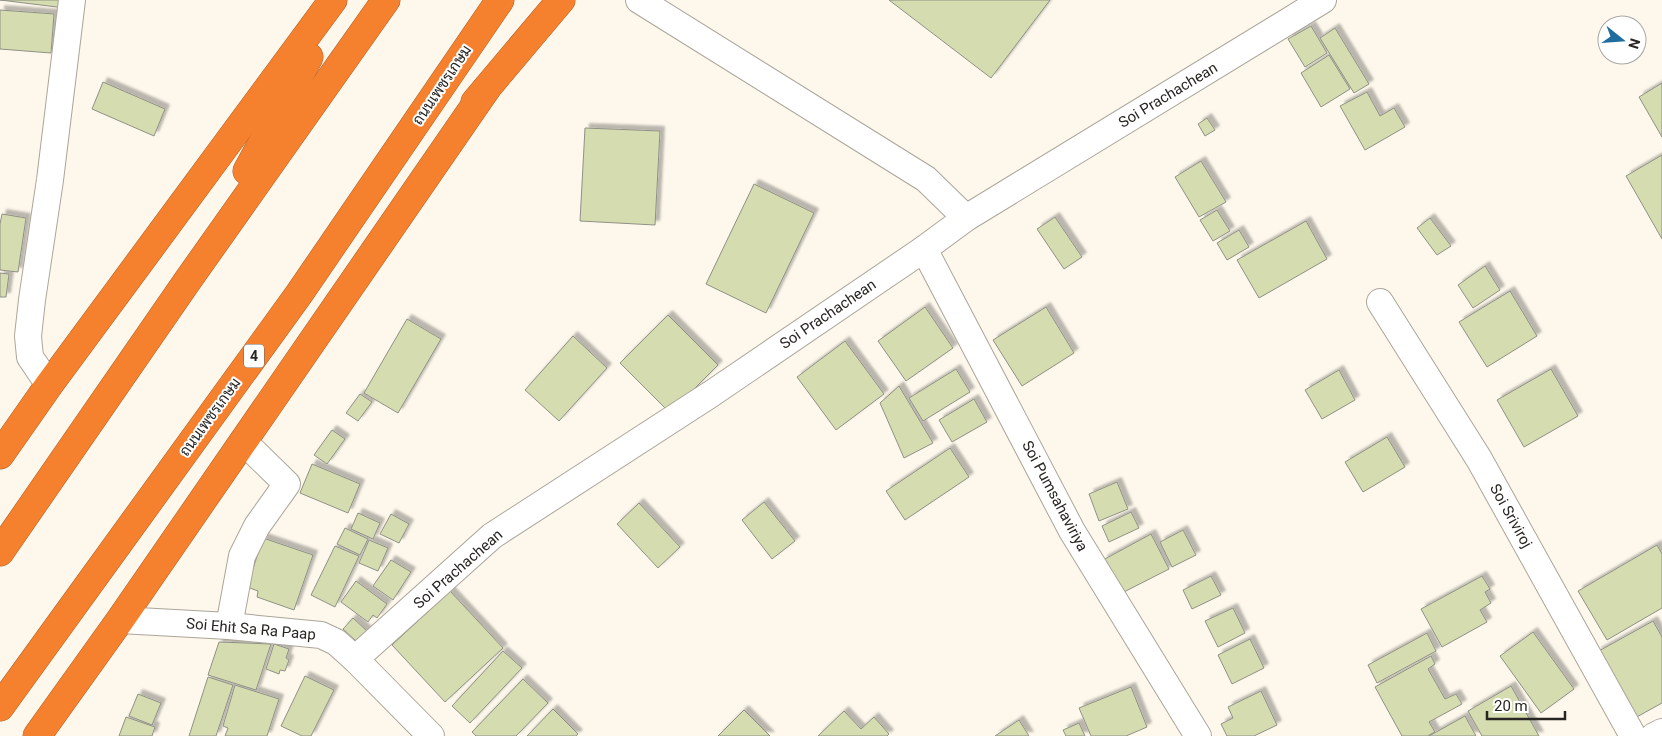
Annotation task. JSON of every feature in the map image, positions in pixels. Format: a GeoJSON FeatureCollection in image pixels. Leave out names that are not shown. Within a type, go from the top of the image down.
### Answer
{"type":"FeatureCollection","features":[{"type":"Feature","properties":{"kind":"highway"},"geometry":{"type":"LineString","coordinates":[[0,455],[49,385],[333,0]]}},
{"type":"Feature","properties":{"kind":"highway"},"geometry":{"type":"LineString","coordinates":[[188,280],[339,0]]}},
{"type":"Feature","properties":{"kind":"highway"},"geometry":{"type":"LineString","coordinates":[[0,552],[188,280],[386,0]]}},
{"type":"Feature","properties":{"kind":"highway","name":"ถนนเพชรเกษม"},"geometry":{"type":"LineString","coordinates":[[0,707],[299,294],[500,0]]}},
{"type":"Feature","properties":{"kind":"highway"},"geometry":{"type":"LineString","coordinates":[[299,294],[487,88],[561,0]]}},
{"type":"Feature","properties":{"kind":"highway"},"geometry":{"type":"LineString","coordinates":[[37,736],[120,620],[487,88]]}},
{"type":"Feature","properties":{"kind":"street"},"geometry":{"type":"LineString","coordinates":[[49,385],[30,357],[28,336],[50,180],[72,0]]}},
{"type":"Feature","properties":{"kind":"street"},"geometry":{"type":"LineString","coordinates":[[639,0],[926,180],[966,218]]}},
{"type":"Feature","properties":{"kind":"street","name":"Soi Prachachean"},"geometry":{"type":"LineString","coordinates":[[356,659],[492,536],[711,394],[924,249],[966,218],[1323,0]]}},
{"type":"Feature","properties":{"kind":"street","name":"Soi Pumsahaviriya"},"geometry":{"type":"LineString","coordinates":[[924,249],[1072,531],[1198,736]]}},
{"type":"Feature","properties":{"kind":"street","name":"Soi Sriviroj"},"geometry":{"type":"LineString","coordinates":[[1380,302],[1479,459],[1634,736]]}},
{"type":"Feature","properties":{"kind":"street"},"geometry":{"type":"LineString","coordinates":[[229,626],[242,556],[257,526],[286,484],[243,441]]}},
{"type":"Feature","properties":{"kind":"street","name":"Soi Ehit Sa Ra Paap"},"geometry":{"type":"LineString","coordinates":[[120,620],[229,626],[321,635],[336,642],[356,659],[431,736]]}},
{"type":"Feature","properties":{"kind":"street"},"geometry":{"type":"LineString","coordinates":[[1654,736],[1662,732]]}},
{"type":"Feature","properties":{"kind":"building"},"geometry":{"type":"Polygon","coordinates":[[[0,0],[66,0],[65,8],[0,0]]]}},
{"type":"Feature","properties":{"kind":"building"},"geometry":{"type":"Polygon","coordinates":[[[889,0],[1050,0],[991,78],[889,0]]]}},
{"type":"Feature","properties":{"kind":"building"},"geometry":{"type":"Polygon","coordinates":[[[0,10],[54,14],[51,53],[0,49],[0,10]]]}},
{"type":"Feature","properties":{"kind":"building"},"geometry":{"type":"Polygon","coordinates":[[[1311,26],[1327,53],[1305,67],[1288,39],[1311,26]]]}},
{"type":"Feature","properties":{"kind":"building"},"geometry":{"type":"Polygon","coordinates":[[[1335,28],[1369,84],[1354,93],[1320,38],[1335,28]]]}},
{"type":"Feature","properties":{"kind":"building"},"geometry":{"type":"Polygon","coordinates":[[[1329,55],[1350,89],[1321,107],[1301,73],[1329,55]]]}},
{"type":"Feature","properties":{"kind":"building"},"geometry":{"type":"Polygon","coordinates":[[[103,82],[165,109],[154,136],[92,109],[103,82]]]}},
{"type":"Feature","properties":{"kind":"building"},"geometry":{"type":"Polygon","coordinates":[[[1662,83],[1662,137],[1639,97],[1662,83]]]}},
{"type":"Feature","properties":{"kind":"building"},"geometry":{"type":"Polygon","coordinates":[[[1367,92],[1380,116],[1394,108],[1405,127],[1365,150],[1340,106],[1367,92]]]}},
{"type":"Feature","properties":{"kind":"building"},"geometry":{"type":"Polygon","coordinates":[[[1207,118],[1215,130],[1205,136],[1198,124],[1207,118]]]}},
{"type":"Feature","properties":{"kind":"building"},"geometry":{"type":"Polygon","coordinates":[[[585,128],[660,131],[655,225],[580,221],[585,128]]]}},
{"type":"Feature","properties":{"kind":"building"},"geometry":{"type":"Polygon","coordinates":[[[1662,155],[1662,239],[1626,176],[1662,155]]]}},
{"type":"Feature","properties":{"kind":"building"},"geometry":{"type":"Polygon","coordinates":[[[1201,161],[1226,202],[1199,217],[1175,177],[1201,161]]]}},
{"type":"Feature","properties":{"kind":"building"},"geometry":{"type":"Polygon","coordinates":[[[754,184],[814,213],[766,313],[706,284],[754,184]]]}},
{"type":"Feature","properties":{"kind":"building"},"geometry":{"type":"Polygon","coordinates":[[[1217,210],[1230,231],[1213,241],[1200,220],[1217,210]]]}},
{"type":"Feature","properties":{"kind":"building"},"geometry":{"type":"Polygon","coordinates":[[[2,214],[26,218],[18,272],[0,270],[0,224],[2,214]]]}},
{"type":"Feature","properties":{"kind":"building"},"geometry":{"type":"Polygon","coordinates":[[[1055,217],[1082,257],[1064,269],[1037,229],[1055,217]]]}},
{"type":"Feature","properties":{"kind":"building"},"geometry":{"type":"Polygon","coordinates":[[[1430,218],[1451,246],[1437,255],[1417,228],[1430,218]]]}},
{"type":"Feature","properties":{"kind":"building"},"geometry":{"type":"Polygon","coordinates":[[[1306,221],[1327,259],[1259,298],[1237,260],[1306,221]]]}},
{"type":"Feature","properties":{"kind":"building"},"geometry":{"type":"Polygon","coordinates":[[[1239,230],[1249,247],[1227,260],[1217,243],[1239,230]]]}},
{"type":"Feature","properties":{"kind":"building"},"geometry":{"type":"Polygon","coordinates":[[[1485,266],[1500,290],[1473,308],[1458,285],[1485,266]]]}},
{"type":"Feature","properties":{"kind":"building"},"geometry":{"type":"Polygon","coordinates":[[[0,273],[9,274],[6,297],[0,297],[0,273]]]}},
{"type":"Feature","properties":{"kind":"building"},"geometry":{"type":"Polygon","coordinates":[[[1510,291],[1537,336],[1487,367],[1459,322],[1510,291]]]}},
{"type":"Feature","properties":{"kind":"building"},"geometry":{"type":"Polygon","coordinates":[[[925,307],[953,348],[906,381],[878,341],[925,307]]]}},
{"type":"Feature","properties":{"kind":"building"},"geometry":{"type":"Polygon","coordinates":[[[1046,307],[1074,353],[1022,386],[993,340],[1046,307]]]}},
{"type":"Feature","properties":{"kind":"building"},"geometry":{"type":"Polygon","coordinates":[[[668,315],[718,365],[670,413],[620,363],[668,315]]]}},
{"type":"Feature","properties":{"kind":"building"},"geometry":{"type":"Polygon","coordinates":[[[407,319],[441,339],[398,413],[364,393],[407,319]]]}},
{"type":"Feature","properties":{"kind":"building"},"geometry":{"type":"Polygon","coordinates":[[[573,336],[607,368],[559,421],[525,390],[573,336]]]}},
{"type":"Feature","properties":{"kind":"building"},"geometry":{"type":"Polygon","coordinates":[[[845,341],[884,394],[836,430],[797,377],[845,341]]]}},
{"type":"Feature","properties":{"kind":"building"},"geometry":{"type":"Polygon","coordinates":[[[956,369],[970,392],[923,421],[909,398],[956,369]]]}},
{"type":"Feature","properties":{"kind":"building"},"geometry":{"type":"Polygon","coordinates":[[[1551,369],[1578,416],[1524,447],[1497,400],[1551,369]]]}},
{"type":"Feature","properties":{"kind":"building"},"geometry":{"type":"Polygon","coordinates":[[[1339,370],[1355,400],[1322,419],[1305,390],[1339,370]]]}},
{"type":"Feature","properties":{"kind":"building"},"geometry":{"type":"Polygon","coordinates":[[[899,386],[933,443],[904,458],[880,403],[899,386]]]}},
{"type":"Feature","properties":{"kind":"building"},"geometry":{"type":"Polygon","coordinates":[[[360,394],[372,402],[358,421],[346,413],[360,394]]]}},
{"type":"Feature","properties":{"kind":"building"},"geometry":{"type":"Polygon","coordinates":[[[974,399],[987,422],[952,442],[939,420],[974,399]]]}},
{"type":"Feature","properties":{"kind":"building"},"geometry":{"type":"Polygon","coordinates":[[[332,430],[345,439],[327,464],[314,455],[332,430]]]}},
{"type":"Feature","properties":{"kind":"building"},"geometry":{"type":"Polygon","coordinates":[[[1387,437],[1405,467],[1363,492],[1345,462],[1387,437]]]}},
{"type":"Feature","properties":{"kind":"building"},"geometry":{"type":"Polygon","coordinates":[[[950,448],[969,477],[905,520],[886,491],[950,448]]]}},
{"type":"Feature","properties":{"kind":"building"},"geometry":{"type":"Polygon","coordinates":[[[312,464],[360,484],[348,513],[300,493],[312,464]]]}},
{"type":"Feature","properties":{"kind":"building"},"geometry":{"type":"Polygon","coordinates":[[[1117,482],[1128,509],[1099,521],[1089,494],[1117,482]]]}},
{"type":"Feature","properties":{"kind":"building"},"geometry":{"type":"Polygon","coordinates":[[[764,502],[795,541],[772,559],[742,520],[764,502]]]}},
{"type":"Feature","properties":{"kind":"building"},"geometry":{"type":"Polygon","coordinates":[[[639,503],[680,547],[658,568],[617,524],[639,503]]]}},
{"type":"Feature","properties":{"kind":"building"},"geometry":{"type":"Polygon","coordinates":[[[1131,512],[1139,528],[1109,542],[1102,526],[1131,512]]]}},
{"type":"Feature","properties":{"kind":"building"},"geometry":{"type":"Polygon","coordinates":[[[358,513],[380,523],[373,539],[351,529],[358,513]]]}},
{"type":"Feature","properties":{"kind":"building"},"geometry":{"type":"Polygon","coordinates":[[[391,514],[409,524],[399,543],[380,534],[391,514]]]}},
{"type":"Feature","properties":{"kind":"building"},"geometry":{"type":"Polygon","coordinates":[[[345,528],[368,539],[360,555],[337,544],[345,528]]]}},
{"type":"Feature","properties":{"kind":"building"},"geometry":{"type":"Polygon","coordinates":[[[1183,530],[1196,555],[1172,567],[1160,542],[1183,530]]]}},
{"type":"Feature","properties":{"kind":"building"},"geometry":{"type":"Polygon","coordinates":[[[1151,534],[1169,569],[1120,594],[1103,560],[1151,534]]]}},
{"type":"Feature","properties":{"kind":"building"},"geometry":{"type":"Polygon","coordinates":[[[263,538],[313,555],[294,610],[257,597],[258,591],[247,587],[263,538]]]}},
{"type":"Feature","properties":{"kind":"building"},"geometry":{"type":"Polygon","coordinates":[[[369,540],[388,548],[378,571],[359,563],[369,540]]]}},
{"type":"Feature","properties":{"kind":"building"},"geometry":{"type":"Polygon","coordinates":[[[1657,545],[1662,554],[1662,608],[1607,640],[1578,591],[1657,545]]]}},
{"type":"Feature","properties":{"kind":"building"},"geometry":{"type":"Polygon","coordinates":[[[335,546],[359,556],[335,607],[311,595],[335,546]]]}},
{"type":"Feature","properties":{"kind":"building"},"geometry":{"type":"Polygon","coordinates":[[[391,560],[411,572],[393,600],[373,586],[391,560]]]}},
{"type":"Feature","properties":{"kind":"building"},"geometry":{"type":"Polygon","coordinates":[[[1211,576],[1221,595],[1192,609],[1183,590],[1211,576]]]}},
{"type":"Feature","properties":{"kind":"building"},"geometry":{"type":"Polygon","coordinates":[[[1482,576],[1490,589],[1485,592],[1491,603],[1480,610],[1487,622],[1442,647],[1421,609],[1482,576]]]}},
{"type":"Feature","properties":{"kind":"building"},"geometry":{"type":"Polygon","coordinates":[[[356,581],[387,604],[377,618],[373,615],[368,622],[341,602],[356,581]]]}},
{"type":"Feature","properties":{"kind":"building"},"geometry":{"type":"Polygon","coordinates":[[[450,591],[503,648],[445,702],[392,645],[450,591]]]}},
{"type":"Feature","properties":{"kind":"building"},"geometry":{"type":"Polygon","coordinates":[[[1233,608],[1245,633],[1218,647],[1205,621],[1233,608]]]}},
{"type":"Feature","properties":{"kind":"building"},"geometry":{"type":"Polygon","coordinates":[[[353,618],[367,631],[357,642],[343,629],[353,618]]]}},
{"type":"Feature","properties":{"kind":"building"},"geometry":{"type":"Polygon","coordinates":[[[1653,621],[1662,637],[1662,703],[1633,719],[1597,652],[1653,621]]]}},
{"type":"Feature","properties":{"kind":"building"},"geometry":{"type":"Polygon","coordinates":[[[1533,632],[1574,689],[1541,713],[1500,656],[1533,632]]]}},
{"type":"Feature","properties":{"kind":"building"},"geometry":{"type":"Polygon","coordinates":[[[1427,633],[1436,651],[1377,683],[1368,665],[1427,633]]]}},
{"type":"Feature","properties":{"kind":"building"},"geometry":{"type":"Polygon","coordinates":[[[1250,639],[1264,668],[1232,684],[1218,655],[1250,639]]]}},
{"type":"Feature","properties":{"kind":"building"},"geometry":{"type":"Polygon","coordinates":[[[219,642],[271,644],[256,690],[208,675],[219,642]]]}},
{"type":"Feature","properties":{"kind":"building"},"geometry":{"type":"Polygon","coordinates":[[[274,644],[289,649],[286,658],[289,660],[285,671],[280,670],[279,674],[266,669],[274,644]]]}},
{"type":"Feature","properties":{"kind":"building"},"geometry":{"type":"Polygon","coordinates":[[[503,651],[522,668],[470,723],[452,706],[503,651]]]}},
{"type":"Feature","properties":{"kind":"building"},"geometry":{"type":"Polygon","coordinates":[[[1431,656],[1435,664],[1428,669],[1445,699],[1456,694],[1462,704],[1429,722],[1435,732],[1427,736],[1402,736],[1375,687],[1431,656]]]}},
{"type":"Feature","properties":{"kind":"building"},"geometry":{"type":"Polygon","coordinates":[[[305,676],[334,690],[311,736],[302,736],[281,726],[305,676]]]}},
{"type":"Feature","properties":{"kind":"building"},"geometry":{"type":"Polygon","coordinates":[[[208,677],[233,685],[216,736],[189,736],[208,677]]]}},
{"type":"Feature","properties":{"kind":"building"},"geometry":{"type":"Polygon","coordinates":[[[523,679],[548,703],[516,736],[476,736],[472,732],[523,679]]]}},
{"type":"Feature","properties":{"kind":"building"},"geometry":{"type":"Polygon","coordinates":[[[235,685],[279,699],[267,736],[225,736],[228,728],[223,726],[235,685]]]}},
{"type":"Feature","properties":{"kind":"building"},"geometry":{"type":"Polygon","coordinates":[[[1511,686],[1539,736],[1482,736],[1468,711],[1511,686]]]}},
{"type":"Feature","properties":{"kind":"building"},"geometry":{"type":"Polygon","coordinates":[[[1131,687],[1147,727],[1126,736],[1091,736],[1079,708],[1131,687]]]}},
{"type":"Feature","properties":{"kind":"building"},"geometry":{"type":"Polygon","coordinates":[[[1261,691],[1277,725],[1254,736],[1227,736],[1221,724],[1233,718],[1228,707],[1261,691]]]}},
{"type":"Feature","properties":{"kind":"building"},"geometry":{"type":"Polygon","coordinates":[[[138,694],[161,703],[152,725],[129,716],[138,694]]]}},
{"type":"Feature","properties":{"kind":"building"},"geometry":{"type":"Polygon","coordinates":[[[553,709],[578,734],[576,736],[527,736],[553,709]]]}},
{"type":"Feature","properties":{"kind":"building"},"geometry":{"type":"Polygon","coordinates":[[[744,710],[770,736],[718,736],[744,710]]]}},
{"type":"Feature","properties":{"kind":"building"},"geometry":{"type":"Polygon","coordinates":[[[844,711],[861,729],[874,717],[889,734],[887,736],[818,736],[844,711]]]}},
{"type":"Feature","properties":{"kind":"building"},"geometry":{"type":"Polygon","coordinates":[[[1465,716],[1476,736],[1429,736],[1465,716]]]}},
{"type":"Feature","properties":{"kind":"building"},"geometry":{"type":"Polygon","coordinates":[[[126,717],[155,727],[152,736],[119,736],[126,717]]]}},
{"type":"Feature","properties":{"kind":"building"},"geometry":{"type":"Polygon","coordinates":[[[1019,720],[1029,736],[995,736],[1019,720]]]}},
{"type":"Feature","properties":{"kind":"building"},"geometry":{"type":"Polygon","coordinates":[[[1079,723],[1085,736],[1066,736],[1063,730],[1079,723]]]}}]}
